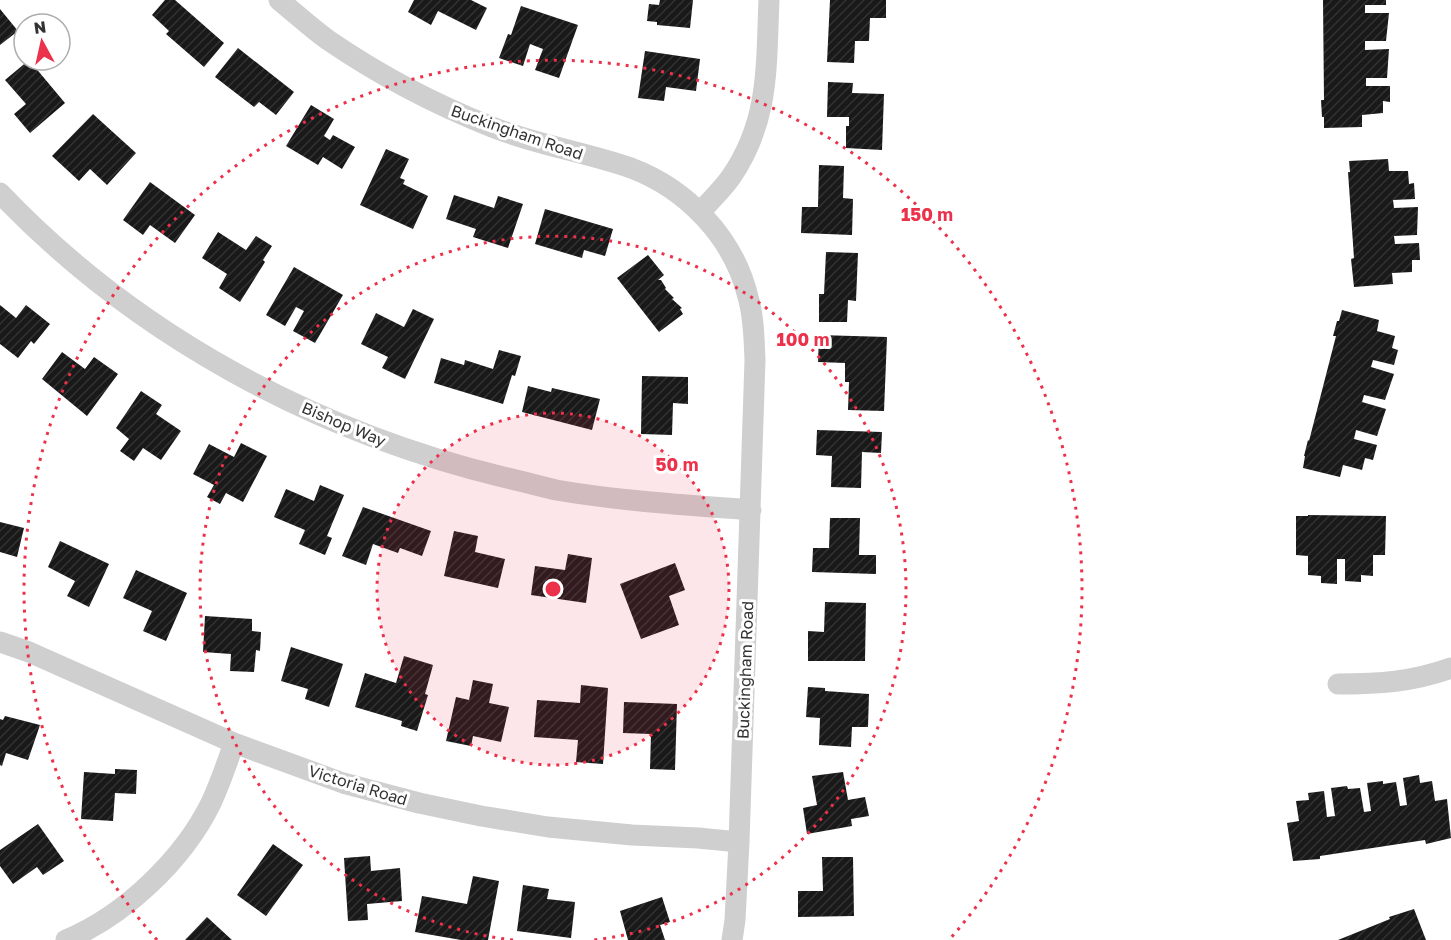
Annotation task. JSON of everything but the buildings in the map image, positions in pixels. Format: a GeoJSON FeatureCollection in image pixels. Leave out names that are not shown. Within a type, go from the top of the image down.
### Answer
{"type":"FeatureCollection","features":[{"type":"Feature","properties":{"kind":"street","name":"Buckingham Road"},"geometry":{"type":"LineString","coordinates":[[279,0],[327,39],[379,73],[435,103],[549,147],[629,168],[652,177],[682,195],[700,212],[724,242],[737,267],[748,296],[753,323],[753,400],[739,842],[732,940]]}},
{"type":"Feature","properties":{"kind":"street"},"geometry":{"type":"LineString","coordinates":[[700,212],[729,180],[740,163],[759,122],[764,97],[769,0]]}},
{"type":"Feature","properties":{"kind":"street","name":"Bishop Way"},"geometry":{"type":"LineString","coordinates":[[0,193],[23,218],[73,263],[129,306],[182,341],[308,411],[374,439],[464,467],[556,490],[642,501],[751,510]]}},
{"type":"Feature","properties":{"kind":"street","name":"Victoria Road"},"geometry":{"type":"LineString","coordinates":[[0,642],[29,652],[234,743],[343,783],[418,803],[548,827],[739,842]]}},
{"type":"Feature","properties":{"kind":"street"},"geometry":{"type":"LineString","coordinates":[[1338,684],[1376,684],[1424,678],[1451,668]]}},
{"type":"Feature","properties":{"kind":"street"},"geometry":{"type":"LineString","coordinates":[[66,940],[108,917],[127,903],[145,888],[180,851],[210,804],[234,743]]}}]}
